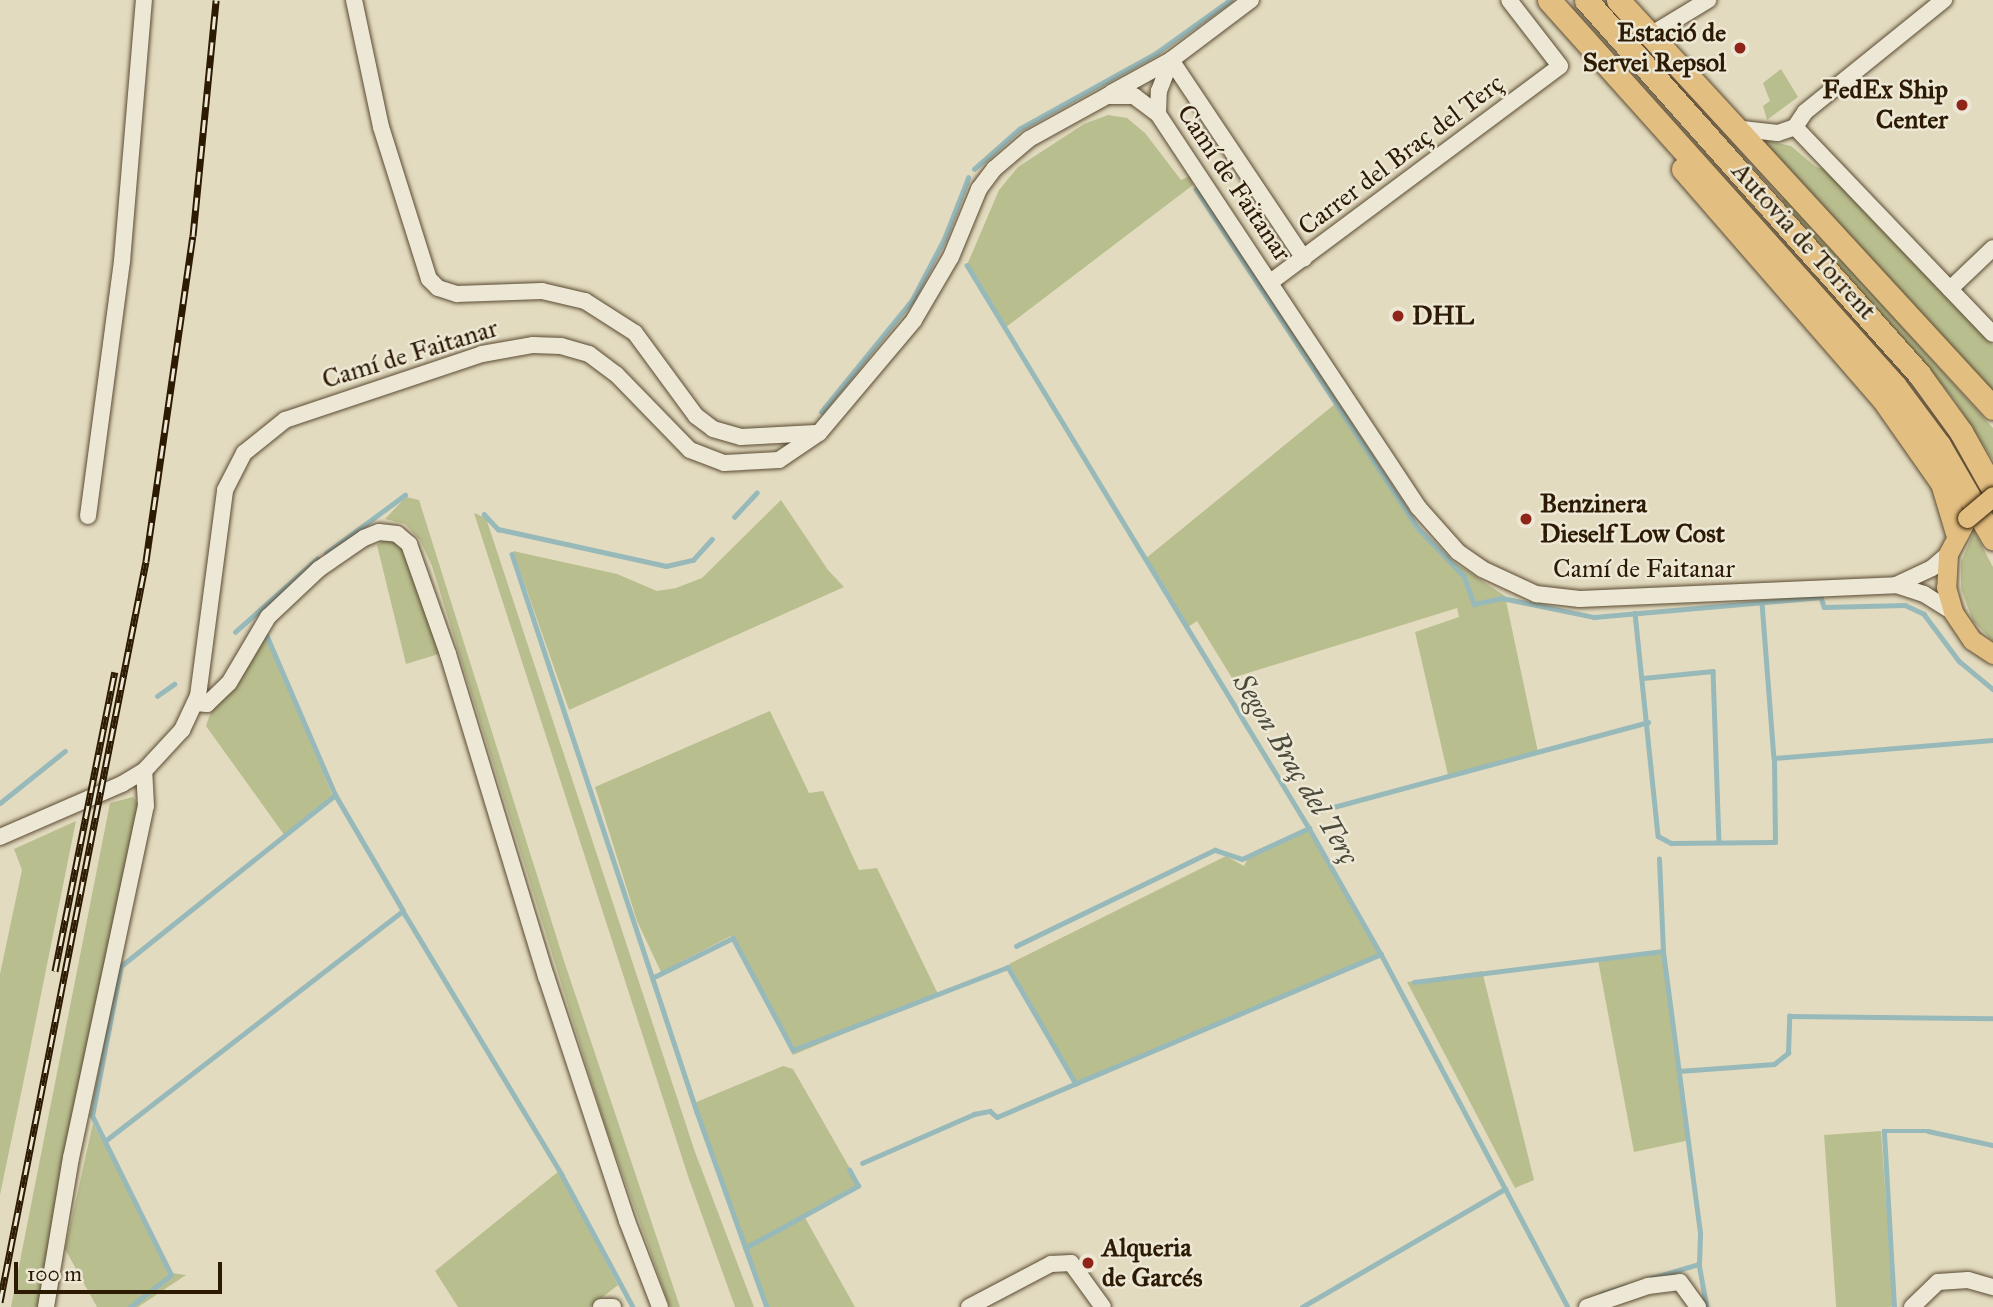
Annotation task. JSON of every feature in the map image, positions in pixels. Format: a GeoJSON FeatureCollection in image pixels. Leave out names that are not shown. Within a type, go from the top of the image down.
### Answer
{"type":"FeatureCollection","features":[{"type":"Feature","properties":{"kind":"highway"},"geometry":{"type":"LineString","coordinates":[[1548,0],[1708,200],[1883,399],[1942,483],[1957,535]]}},
{"type":"Feature","properties":{"kind":"highway","name":"Autovia de Torrent"},"geometry":{"type":"LineString","coordinates":[[1548,0],[1895,387],[1939,445],[1993,538]]}},
{"type":"Feature","properties":{"kind":"highway","name":"Autovia de Torrent"},"geometry":{"type":"LineString","coordinates":[[1586,0],[1919,374],[1961,432],[1993,489]]}},
{"type":"Feature","properties":{"kind":"highway"},"geometry":{"type":"LineString","coordinates":[[1618,0],[1993,408]]}},
{"type":"Feature","properties":{"kind":"main road"},"geometry":{"type":"LineString","coordinates":[[1993,496],[1957,535],[1947,587],[1953,612],[1972,640],[1993,654]]}},
{"type":"Feature","properties":{"kind":"street"},"geometry":{"type":"LineString","coordinates":[[88,516],[122,261],[144,0]]}},
{"type":"Feature","properties":{"kind":"street"},"geometry":{"type":"LineString","coordinates":[[354,0],[381,127],[429,279],[438,288],[457,293],[542,292],[585,301],[635,333],[696,416],[713,429],[741,437],[819,433]]}},
{"type":"Feature","properties":{"kind":"street"},"geometry":{"type":"LineString","coordinates":[[1107,96],[1171,60],[1251,0]]}},
{"type":"Feature","properties":{"kind":"street","name":"Carrer del Braç del Terç"},"geometry":{"type":"LineString","coordinates":[[1272,281],[1560,66],[1509,0]]}},
{"type":"Feature","properties":{"kind":"street"},"geometry":{"type":"LineString","coordinates":[[1651,34],[1708,0]]}},
{"type":"Feature","properties":{"kind":"street"},"geometry":{"type":"LineString","coordinates":[[1732,127],[1778,133],[1795,127],[1805,112],[1944,0]]}},
{"type":"Feature","properties":{"kind":"street"},"geometry":{"type":"LineString","coordinates":[[1158,114],[1159,91],[1171,60]]}},
{"type":"Feature","properties":{"kind":"street","name":"Camí de Faitanar"},"geometry":{"type":"LineString","coordinates":[[1171,60],[1304,259]]}},
{"type":"Feature","properties":{"kind":"street","name":"Camí de Faitanar"},"geometry":{"type":"LineString","coordinates":[[0,837],[144,771],[182,730],[195,703],[225,490],[244,453],[285,420],[333,401],[482,354],[533,345],[589,354],[616,374],[675,438],[717,461],[759,465],[779,460],[819,433],[914,320],[951,257],[979,189],[994,169],[1029,139],[1107,96],[1134,96],[1158,114],[1272,281],[1418,507],[1458,552],[1498,579],[1536,594],[1580,599],[1896,585],[1924,594],[1953,612]]}},
{"type":"Feature","properties":{"kind":"street"},"geometry":{"type":"LineString","coordinates":[[1795,127],[1993,334]]}},
{"type":"Feature","properties":{"kind":"street"},"geometry":{"type":"LineString","coordinates":[[1950,289],[1993,248]]}},
{"type":"Feature","properties":{"kind":"street"},"geometry":{"type":"LineString","coordinates":[[195,703],[207,704],[229,683],[268,617],[319,569],[364,538],[379,532],[397,534],[409,544],[448,654],[545,976],[660,1307]]}},
{"type":"Feature","properties":{"kind":"street","name":"Camí de Faitanar"},"geometry":{"type":"LineString","coordinates":[[1896,585],[1932,568],[1957,535]]}},
{"type":"Feature","properties":{"kind":"street"},"geometry":{"type":"LineString","coordinates":[[46,1307],[71,1158],[146,806],[144,771]]}},
{"type":"Feature","properties":{"kind":"street"},"geometry":{"type":"LineString","coordinates":[[969,1307],[1051,1264],[1071,1263],[1104,1307]]}},
{"type":"Feature","properties":{"kind":"street"},"geometry":{"type":"LineString","coordinates":[[1912,1307],[1938,1282],[1968,1280],[1993,1287]]}},
{"type":"Feature","properties":{"kind":"street"},"geometry":{"type":"LineString","coordinates":[[1587,1307],[1648,1286],[1680,1282],[1698,1307]]}},
{"type":"Feature","properties":{"kind":"street"},"geometry":{"type":"LineString","coordinates":[[601,1307],[613,1307]]}},
{"type":"Feature","properties":{"kind":"green space"},"geometry":{"type":"Polygon","coordinates":[[[1781,69],[1798,97],[1767,120],[1763,106],[1770,101],[1763,83],[1781,69]]]}},
{"type":"Feature","properties":{"kind":"green space"},"geometry":{"type":"Polygon","coordinates":[[[1108,115],[1127,118],[1145,133],[1181,180],[1190,176],[1193,185],[1006,327],[967,265],[999,190],[1018,167],[1084,124],[1108,115]]]}},
{"type":"Feature","properties":{"kind":"green space"},"geometry":{"type":"Polygon","coordinates":[[[1756,138],[1791,146],[1816,167],[1826,169],[1993,345],[1993,397],[1756,138]]]}},
{"type":"Feature","properties":{"kind":"green space"},"geometry":{"type":"Polygon","coordinates":[[[1785,198],[1993,428],[1993,460],[1954,399],[1782,201],[1785,198]]]}},
{"type":"Feature","properties":{"kind":"green space"},"geometry":{"type":"Polygon","coordinates":[[[1335,404],[1410,518],[1440,553],[1505,596],[1538,752],[1448,775],[1415,632],[1459,617],[1457,608],[1232,678],[1197,621],[1188,627],[1145,559],[1335,404]]]}},
{"type":"Feature","properties":{"kind":"green space"},"geometry":{"type":"Polygon","coordinates":[[[406,497],[419,500],[564,961],[680,1307],[670,1307],[605,1125],[432,566],[420,540],[405,524],[385,519],[406,497]]]}},
{"type":"Feature","properties":{"kind":"green space"},"geometry":{"type":"Polygon","coordinates":[[[781,500],[828,570],[844,587],[569,710],[513,551],[617,574],[657,591],[676,588],[702,578],[781,500]]]}},
{"type":"Feature","properties":{"kind":"green space"},"geometry":{"type":"Polygon","coordinates":[[[474,513],[486,518],[695,1152],[754,1307],[735,1307],[689,1179],[474,513]]]}},
{"type":"Feature","properties":{"kind":"green space"},"geometry":{"type":"Polygon","coordinates":[[[1974,531],[1993,567],[1993,641],[1973,621],[1961,589],[1961,562],[1974,531]]]}},
{"type":"Feature","properties":{"kind":"green space"},"geometry":{"type":"Polygon","coordinates":[[[387,539],[412,550],[442,653],[406,664],[377,545],[387,539]]]}},
{"type":"Feature","properties":{"kind":"green space"},"geometry":{"type":"Polygon","coordinates":[[[267,634],[333,797],[285,836],[206,726],[211,711],[236,688],[267,634]]]}},
{"type":"Feature","properties":{"kind":"green space"},"geometry":{"type":"Polygon","coordinates":[[[770,711],[809,793],[823,791],[859,870],[877,868],[938,994],[793,1055],[731,936],[661,972],[637,921],[595,787],[770,711]]]}},
{"type":"Feature","properties":{"kind":"green space"},"geometry":{"type":"Polygon","coordinates":[[[133,797],[138,804],[137,821],[40,1307],[11,1307],[110,803],[133,797]]]}},
{"type":"Feature","properties":{"kind":"green space"},"geometry":{"type":"Polygon","coordinates":[[[76,821],[0,1195],[0,974],[22,870],[14,849],[76,821]]]}},
{"type":"Feature","properties":{"kind":"green space"},"geometry":{"type":"Polygon","coordinates":[[[1309,828],[1381,954],[1077,1084],[1009,964],[1226,856],[1244,866],[1248,858],[1309,828]]]}},
{"type":"Feature","properties":{"kind":"green space"},"geometry":{"type":"Polygon","coordinates":[[[1664,953],[1690,1140],[1634,1152],[1598,960],[1664,953]]]}},
{"type":"Feature","properties":{"kind":"green space"},"geometry":{"type":"Polygon","coordinates":[[[1482,971],[1534,1180],[1515,1188],[1407,982],[1482,971]]]}},
{"type":"Feature","properties":{"kind":"green space"},"geometry":{"type":"Polygon","coordinates":[[[783,1066],[793,1069],[860,1186],[804,1216],[855,1307],[768,1307],[694,1103],[783,1066]]]}},
{"type":"Feature","properties":{"kind":"green space"},"geometry":{"type":"Polygon","coordinates":[[[93,1123],[172,1273],[186,1275],[138,1307],[97,1307],[65,1249],[93,1123]]]}},
{"type":"Feature","properties":{"kind":"green space"},"geometry":{"type":"Polygon","coordinates":[[[1881,1131],[1893,1307],[1836,1307],[1824,1135],[1881,1131]]]}},
{"type":"Feature","properties":{"kind":"green space"},"geometry":{"type":"Polygon","coordinates":[[[559,1171],[618,1285],[590,1307],[458,1307],[435,1271],[559,1171]]]}},
{"type":"Feature","properties":{"kind":"waterway"},"geometry":{"type":"LineString","coordinates":[[974,169],[1019,129],[1156,53],[1230,0]]}},
{"type":"Feature","properties":{"kind":"waterway"},"geometry":{"type":"LineString","coordinates":[[821,412],[912,300],[944,239],[968,178]]}},
{"type":"Feature","properties":{"kind":"waterway"},"geometry":{"type":"LineString","coordinates":[[1196,189],[1418,528],[1464,576],[1474,604],[1502,598],[1594,617],[1821,597],[1824,607],[1905,605],[1924,614],[1959,661],[1993,689]]}},
{"type":"Feature","properties":{"kind":"waterway","name":"Segon Braç del Terç"},"geometry":{"type":"LineString","coordinates":[[967,265],[1309,828],[1381,954],[1568,1307]]}},
{"type":"Feature","properties":{"kind":"waterway"},"geometry":{"type":"LineString","coordinates":[[734,517],[756,493]]}},
{"type":"Feature","properties":{"kind":"waterway"},"geometry":{"type":"LineString","coordinates":[[326,553],[405,495]]}},
{"type":"Feature","properties":{"kind":"waterway"},"geometry":{"type":"LineString","coordinates":[[484,514],[498,529],[666,566],[693,560],[712,539]]}},
{"type":"Feature","properties":{"kind":"waterway"},"geometry":{"type":"LineString","coordinates":[[512,554],[697,1112],[767,1307]]}},
{"type":"Feature","properties":{"kind":"waterway"},"geometry":{"type":"LineString","coordinates":[[235,632],[317,559]]}},
{"type":"Feature","properties":{"kind":"waterway"},"geometry":{"type":"LineString","coordinates":[[1762,603],[1774,758]]}},
{"type":"Feature","properties":{"kind":"waterway"},"geometry":{"type":"LineString","coordinates":[[1635,613],[1658,836],[1671,843],[1775,842],[1774,758],[1993,740]]}},
{"type":"Feature","properties":{"kind":"waterway"},"geometry":{"type":"LineString","coordinates":[[130,1307],[171,1275],[92,1116],[121,966],[335,795],[267,637]]}},
{"type":"Feature","properties":{"kind":"waterway"},"geometry":{"type":"LineString","coordinates":[[1643,678],[1713,671],[1719,842]]}},
{"type":"Feature","properties":{"kind":"waterway"},"geometry":{"type":"LineString","coordinates":[[157,696],[174,684]]}},
{"type":"Feature","properties":{"kind":"waterway"},"geometry":{"type":"LineString","coordinates":[[1315,812],[1648,722]]}},
{"type":"Feature","properties":{"kind":"waterway"},"geometry":{"type":"LineString","coordinates":[[0,803],[65,751]]}},
{"type":"Feature","properties":{"kind":"waterway"},"geometry":{"type":"LineString","coordinates":[[105,1141],[403,911],[335,795]]}},
{"type":"Feature","properties":{"kind":"waterway"},"geometry":{"type":"LineString","coordinates":[[1016,946],[1215,850],[1242,859],[1309,828]]}},
{"type":"Feature","properties":{"kind":"waterway"},"geometry":{"type":"LineString","coordinates":[[1648,1279],[1699,1264],[1700,1233],[1663,951],[1659,859]]}},
{"type":"Feature","properties":{"kind":"waterway"},"geometry":{"type":"LineString","coordinates":[[403,911],[562,1175],[633,1307]]}},
{"type":"Feature","properties":{"kind":"waterway"},"geometry":{"type":"LineString","coordinates":[[654,977],[733,938],[793,1050],[1008,967],[1076,1084]]}},
{"type":"Feature","properties":{"kind":"waterway"},"geometry":{"type":"LineString","coordinates":[[1414,982],[1663,951]]}},
{"type":"Feature","properties":{"kind":"waterway"},"geometry":{"type":"LineString","coordinates":[[862,1163],[974,1114],[990,1111],[997,1117],[1381,954]]}},
{"type":"Feature","properties":{"kind":"waterway"},"geometry":{"type":"LineString","coordinates":[[1679,1071],[1774,1064],[1788,1053],[1789,1016],[1993,1018]]}},
{"type":"Feature","properties":{"kind":"waterway"},"geometry":{"type":"LineString","coordinates":[[1894,1307],[1884,1131],[1928,1131],[1993,1145]]}},
{"type":"Feature","properties":{"kind":"waterway"},"geometry":{"type":"LineString","coordinates":[[745,1248],[858,1186],[849,1170]]}},
{"type":"Feature","properties":{"kind":"waterway"},"geometry":{"type":"LineString","coordinates":[[1302,1307],[1505,1189]]}},
{"type":"Feature","properties":{"kind":"waterway"},"geometry":{"type":"LineString","coordinates":[[1699,1264],[1707,1307]]}},
{"type":"Feature","properties":{"kind":"waterway"},"geometry":{"type":"LineString","coordinates":[[1601,1294],[1626,1286]]}},
{"type":"Feature","properties":{"kind":"railway"},"geometry":{"type":"LineString","coordinates":[[0,1302],[146,561],[193,236],[216,0]]}},
{"type":"Feature","properties":{"kind":"railway"},"geometry":{"type":"LineString","coordinates":[[55,971],[115,672]]}},
{"type":"Feature","properties":{"kind":"place","name":"Estació de Servei Repsol"},"geometry":{"type":"Point","coordinates":[1740,48]}},
{"type":"Feature","properties":{"kind":"place","name":"FedEx Ship Center"},"geometry":{"type":"Point","coordinates":[1962,105]}},
{"type":"Feature","properties":{"kind":"place","name":"DHL"},"geometry":{"type":"Point","coordinates":[1398,316]}},
{"type":"Feature","properties":{"kind":"place","name":"Benzinera Dieself Low Cost"},"geometry":{"type":"Point","coordinates":[1526,519]}},
{"type":"Feature","properties":{"kind":"place","name":"Alqueria de Garcés"},"geometry":{"type":"Point","coordinates":[1088,1263]}}]}
